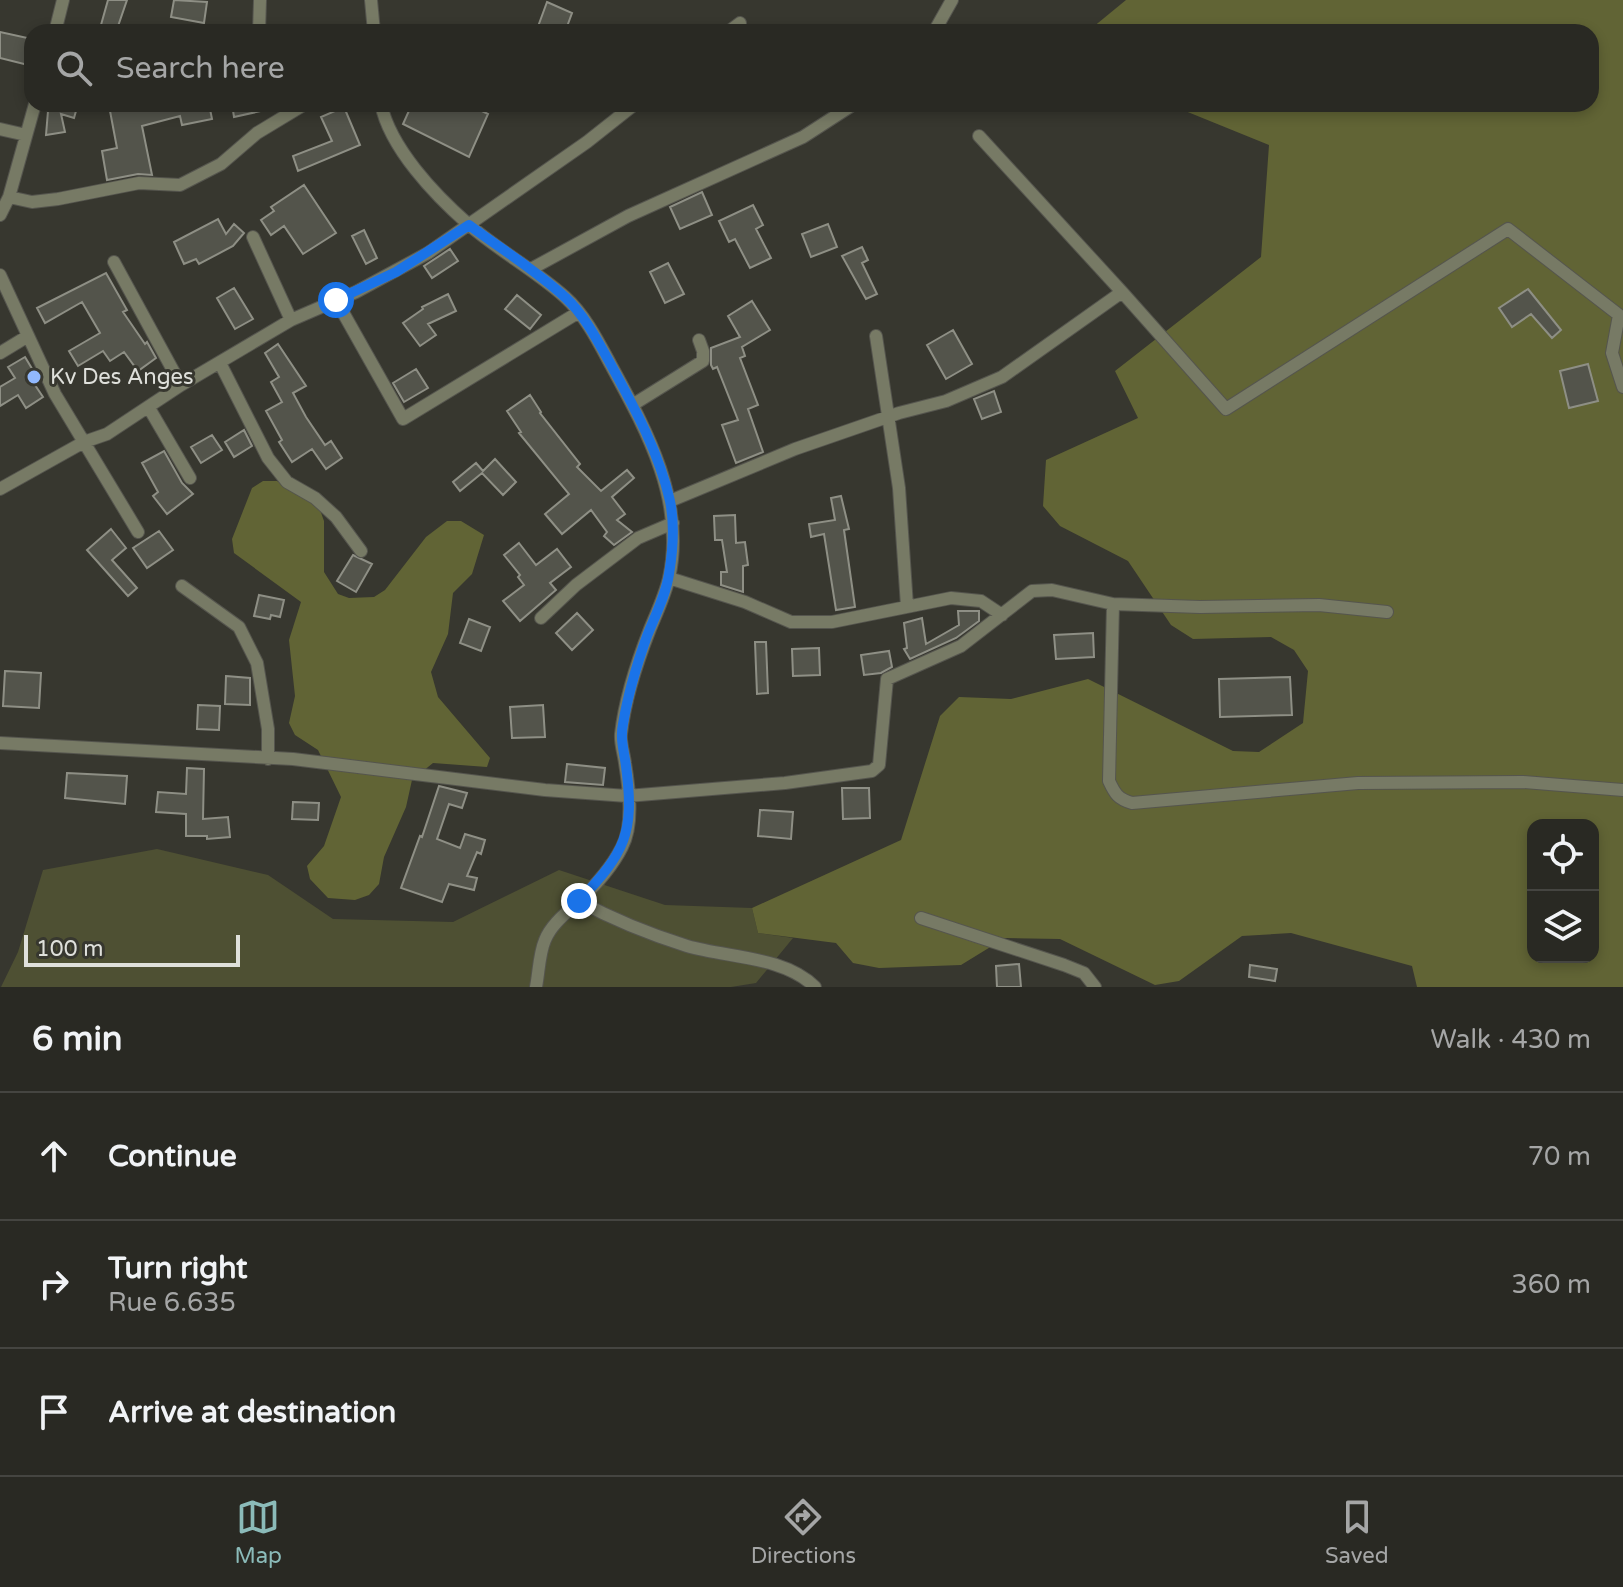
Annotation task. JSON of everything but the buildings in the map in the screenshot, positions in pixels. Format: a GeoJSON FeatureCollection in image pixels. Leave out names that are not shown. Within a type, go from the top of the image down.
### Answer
{"type":"FeatureCollection","features":[{"type":"Feature","properties":{"kind":"street"},"geometry":{"type":"LineString","coordinates":[[57,24],[63,0]]}},
{"type":"Feature","properties":{"kind":"street"},"geometry":{"type":"LineString","coordinates":[[259,24],[260,0]]}},
{"type":"Feature","properties":{"kind":"street"},"geometry":{"type":"LineString","coordinates":[[371,0],[373,24]]}},
{"type":"Feature","properties":{"kind":"street"},"geometry":{"type":"LineString","coordinates":[[938,24],[952,0]]}},
{"type":"Feature","properties":{"kind":"street"},"geometry":{"type":"LineString","coordinates":[[0,215],[9,197],[33,112]]}},
{"type":"Feature","properties":{"kind":"street"},"geometry":{"type":"LineString","coordinates":[[9,197],[32,202],[139,183],[180,185],[221,164],[257,133],[292,112]]}},
{"type":"Feature","properties":{"kind":"street"},"geometry":{"type":"LineString","coordinates":[[382,112],[384,120],[408,160],[469,225],[531,269],[579,312],[634,404],[670,501],[673,523],[669,578],[642,651],[620,738],[626,767],[628,830],[623,846],[598,881],[563,915],[545,939],[536,987]]}},
{"type":"Feature","properties":{"kind":"street"},"geometry":{"type":"LineString","coordinates":[[0,489],[84,442],[107,434],[181,385],[291,320],[396,272],[469,225],[625,112]]}},
{"type":"Feature","properties":{"kind":"street"},"geometry":{"type":"LineString","coordinates":[[531,269],[628,216],[803,137],[842,112]]}},
{"type":"Feature","properties":{"kind":"street"},"geometry":{"type":"LineString","coordinates":[[0,129],[26,135]]}},
{"type":"Feature","properties":{"kind":"street"},"geometry":{"type":"LineString","coordinates":[[979,136],[1226,409],[1508,229],[1619,315],[1612,353],[1623,387]]}},
{"type":"Feature","properties":{"kind":"street"},"geometry":{"type":"LineString","coordinates":[[253,237],[291,320]]}},
{"type":"Feature","properties":{"kind":"street"},"geometry":{"type":"LineString","coordinates":[[114,262],[181,385]]}},
{"type":"Feature","properties":{"kind":"street"},"geometry":{"type":"LineString","coordinates":[[0,275],[55,394],[138,532]]}},
{"type":"Feature","properties":{"kind":"street"},"geometry":{"type":"LineString","coordinates":[[670,501],[795,449],[887,417],[946,401],[1002,377],[1122,292]]}},
{"type":"Feature","properties":{"kind":"street"},"geometry":{"type":"LineString","coordinates":[[336,300],[403,419],[579,312]]}},
{"type":"Feature","properties":{"kind":"street"},"geometry":{"type":"LineString","coordinates":[[0,353],[28,336]]}},
{"type":"Feature","properties":{"kind":"street"},"geometry":{"type":"LineString","coordinates":[[876,336],[899,488],[907,606]]}},
{"type":"Feature","properties":{"kind":"street"},"geometry":{"type":"LineString","coordinates":[[634,404],[703,361],[699,340]]}},
{"type":"Feature","properties":{"kind":"street"},"geometry":{"type":"LineString","coordinates":[[220,363],[268,458],[287,482],[315,498],[336,517],[361,551]]}},
{"type":"Feature","properties":{"kind":"street"},"geometry":{"type":"LineString","coordinates":[[149,408],[190,478]]}},
{"type":"Feature","properties":{"kind":"street"},"geometry":{"type":"LineString","coordinates":[[541,618],[576,585],[638,538],[673,523]]}},
{"type":"Feature","properties":{"kind":"street"},"geometry":{"type":"LineString","coordinates":[[669,578],[745,602],[791,622],[832,622],[951,598],[981,601],[1002,615]]}},
{"type":"Feature","properties":{"kind":"street"},"geometry":{"type":"LineString","coordinates":[[182,586],[239,627],[257,663],[268,729],[268,759]]}},
{"type":"Feature","properties":{"kind":"street"},"geometry":{"type":"LineString","coordinates":[[0,743],[308,760],[518,787],[627,796],[785,783],[872,771],[879,765],[887,679],[961,646],[1032,591],[1052,590],[1113,604],[1200,607],[1319,605],[1387,612]]}},
{"type":"Feature","properties":{"kind":"street"},"geometry":{"type":"LineString","coordinates":[[1113,604],[1109,781],[1122,800],[1132,803],[1358,783],[1523,782],[1623,790]]}},
{"type":"Feature","properties":{"kind":"street"},"geometry":{"type":"LineString","coordinates":[[579,901],[622,923],[690,947],[768,962],[799,973],[815,987]]}},
{"type":"Feature","properties":{"kind":"street"},"geometry":{"type":"LineString","coordinates":[[921,918],[1064,965],[1084,973],[1095,987]]}},
{"type":"Feature","properties":{"kind":"green space"},"geometry":{"type":"Polygon","coordinates":[[[1126,0],[1623,0],[1623,987],[1417,987],[1412,966],[1291,933],[1242,936],[1179,981],[1155,985],[1060,939],[1005,938],[961,965],[879,968],[853,963],[836,943],[758,933],[752,908],[901,840],[940,716],[959,697],[1011,699],[1088,679],[1233,751],[1259,752],[1303,723],[1308,671],[1294,650],[1271,637],[1193,639],[1171,625],[1128,561],[1060,526],[1043,506],[1046,460],[1138,418],[1115,371],[1261,257],[1269,145],[1188,112],[1599,112],[1599,24],[1097,24],[1126,0]]]}},
{"type":"Feature","properties":{"kind":"green space"},"geometry":{"type":"Polygon","coordinates":[[[263,481],[277,481],[311,498],[319,507],[324,521],[324,572],[338,594],[349,598],[374,597],[385,590],[426,537],[447,521],[461,521],[484,535],[472,574],[453,593],[448,634],[431,672],[438,697],[490,758],[487,767],[433,763],[412,780],[406,807],[384,857],[379,884],[369,895],[355,900],[328,898],[310,879],[307,866],[324,846],[341,797],[318,750],[295,735],[289,723],[295,696],[289,640],[301,602],[234,553],[232,539],[252,488],[263,481]]]}},
{"type":"Feature","properties":{"kind":"green space"},"geometry":{"type":"Polygon","coordinates":[[[157,849],[268,875],[333,919],[453,922],[559,870],[665,905],[752,908],[758,933],[793,938],[756,983],[731,987],[1,987],[18,952],[43,870],[157,849]]]}},
{"type":"Feature","properties":{"kind":"place","name":"Kv Des Anges"},"geometry":{"type":"Point","coordinates":[34,377]}},
{"type":"Feature","properties":{"kind":"route"},"geometry":{"type":"LineString","coordinates":[[336,300],[396,272],[469,225],[531,269],[567,298],[579,312],[634,404],[650,443],[670,501],[673,523],[669,578],[642,651],[620,738],[626,767],[628,830],[623,846],[579,901]]}}]}
